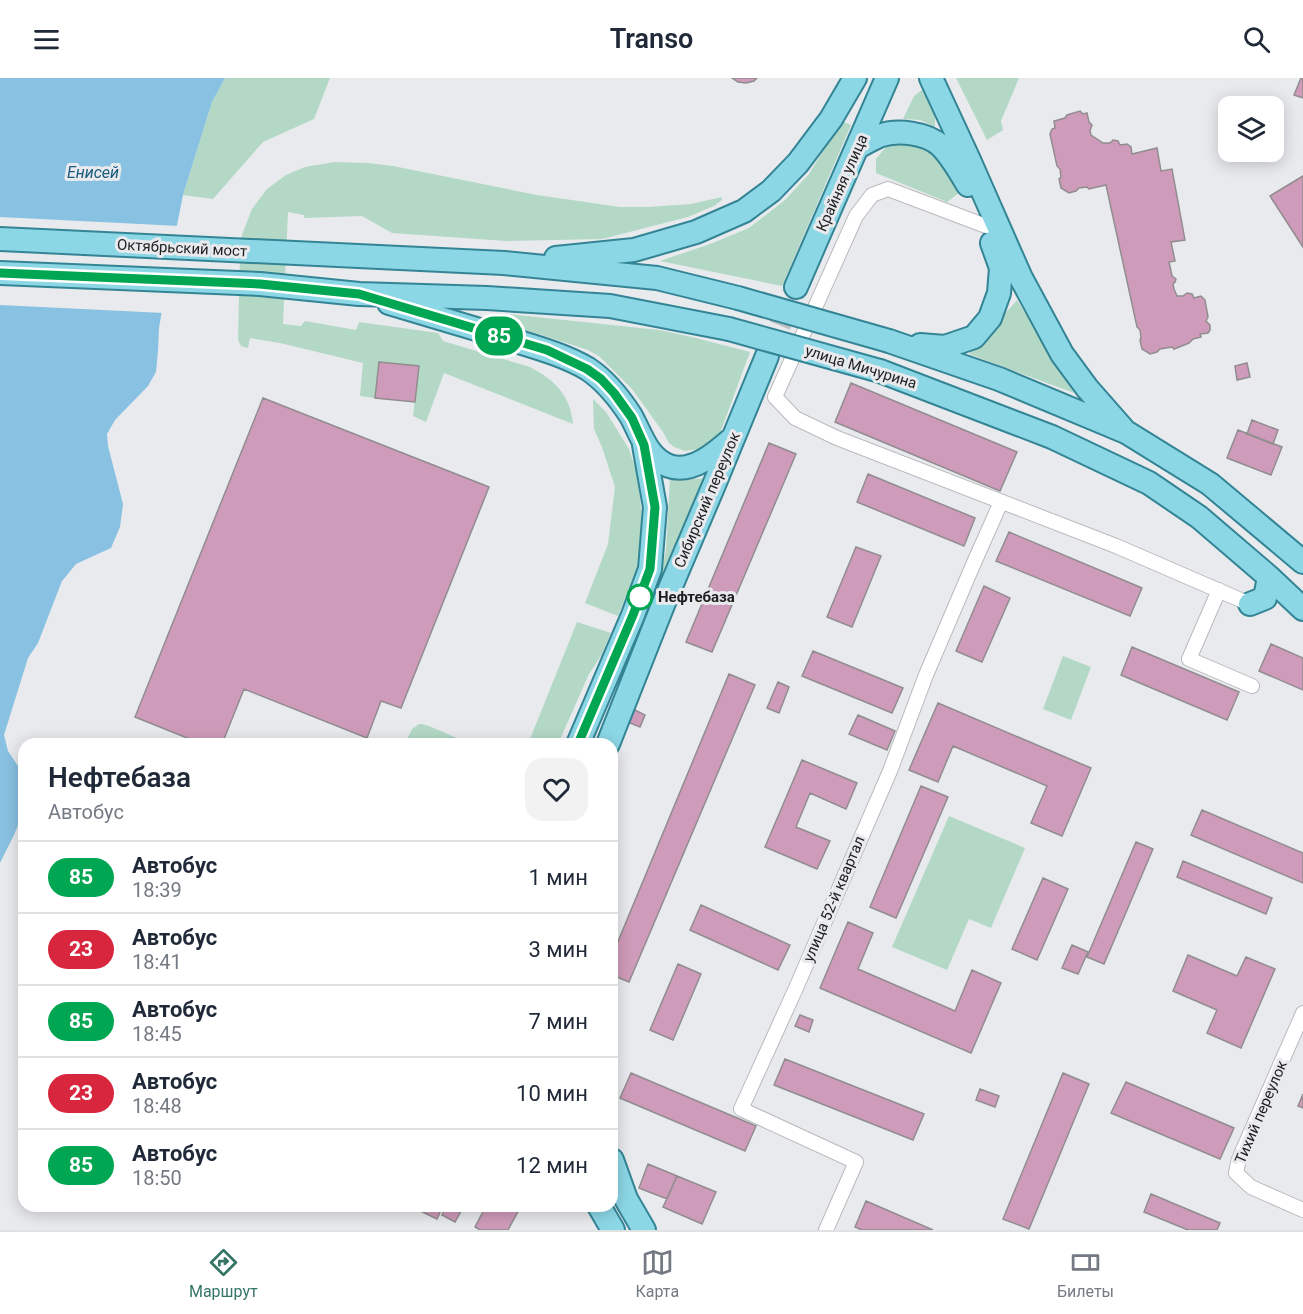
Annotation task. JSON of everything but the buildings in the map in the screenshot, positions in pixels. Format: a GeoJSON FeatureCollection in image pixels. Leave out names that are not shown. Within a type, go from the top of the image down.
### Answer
{"type":"FeatureCollection","features":[{"type":"Feature","properties":{"kind":"main road"},"geometry":{"type":"LineString","coordinates":[[504,263],[634,250],[696,232],[744,211],[771,191],[798,163],[831,119],[855,78]]}},
{"type":"Feature","properties":{"kind":"main road","name":"Крайняя улица"},"geometry":{"type":"LineString","coordinates":[[796,287],[887,78]]}},
{"type":"Feature","properties":{"kind":"main road"},"geometry":{"type":"LineString","coordinates":[[930,78],[1021,278],[1062,354],[1087,388],[1126,432]]}},
{"type":"Feature","properties":{"kind":"main road"},"geometry":{"type":"LineString","coordinates":[[858,147],[881,135],[904,132],[922,136],[940,145],[967,185],[986,226],[1001,268],[999,293],[990,318],[974,337],[945,347],[889,341]]}},
{"type":"Feature","properties":{"kind":"main road","name":"Октябрьский мост"},"geometry":{"type":"LineString","coordinates":[[0,239],[364,256]]}},
{"type":"Feature","properties":{"kind":"main road","name":"улица Мичурина"},"geometry":{"type":"LineString","coordinates":[[364,256],[504,263],[657,278],[738,298],[889,341],[999,380],[1126,432],[1210,484],[1303,562]]}},
{"type":"Feature","properties":{"kind":"main road"},"geometry":{"type":"LineString","coordinates":[[0,273],[260,284],[359,294],[547,350],[587,369],[601,379],[614,393],[632,418],[644,445],[664,464],[678,468],[689,467],[715,453],[733,438]]}},
{"type":"Feature","properties":{"kind":"main road","name":"улица Мичурина"},"geometry":{"type":"LineString","coordinates":[[359,294],[488,298],[610,306],[729,329],[880,370],[1052,437],[1149,483],[1199,517],[1303,609]]}},
{"type":"Feature","properties":{"kind":"main road","name":"Сибирский переулок"},"geometry":{"type":"LineString","coordinates":[[610,738],[767,356]]}},
{"type":"Feature","properties":{"kind":"main road","name":"Сибирский переулок"},"geometry":{"type":"LineString","coordinates":[[581,738],[650,569],[655,507],[644,445]]}},
{"type":"Feature","properties":{"kind":"main road"},"geometry":{"type":"LineString","coordinates":[[1250,604],[1265,598],[1269,577]]}},
{"type":"Feature","properties":{"kind":"main road"},"geometry":{"type":"LineString","coordinates":[[618,1177],[626,1199],[644,1230]]}},
{"type":"Feature","properties":{"kind":"main road"},"geometry":{"type":"LineString","coordinates":[[602,1212],[613,1230]]}},
{"type":"Feature","properties":{"kind":"street"},"geometry":{"type":"LineString","coordinates":[[986,226],[888,189],[872,195],[856,216],[776,397],[795,418],[837,438],[1116,546],[1250,604]]}},
{"type":"Feature","properties":{"kind":"street","name":"улица 52-й квартал"},"geometry":{"type":"LineString","coordinates":[[826,1230],[856,1161],[741,1109],[890,771],[926,675],[1001,502]]}},
{"type":"Feature","properties":{"kind":"street"},"geometry":{"type":"LineString","coordinates":[[1219,590],[1189,659],[1252,686]]}},
{"type":"Feature","properties":{"kind":"street","name":"Тихий переулок"},"geometry":{"type":"LineString","coordinates":[[1303,1013],[1239,1159],[1236,1173],[1251,1187],[1303,1210]]}},
{"type":"Feature","properties":{"kind":"green space"},"geometry":{"type":"Polygon","coordinates":[[[225,78],[330,78],[314,119],[263,142],[213,199],[183,195],[212,102],[225,78]]]}},
{"type":"Feature","properties":{"kind":"green space"},"geometry":{"type":"Polygon","coordinates":[[[956,78],[1019,78],[1001,121],[1003,130],[987,140],[956,78]]]}},
{"type":"Feature","properties":{"kind":"green space"},"geometry":{"type":"Polygon","coordinates":[[[922,90],[935,110],[935,127],[920,120],[903,119],[914,96],[922,90]]]}},
{"type":"Feature","properties":{"kind":"green space"},"geometry":{"type":"Polygon","coordinates":[[[844,122],[851,125],[782,286],[660,261],[749,228],[785,200],[809,174],[837,128],[844,122]]]}},
{"type":"Feature","properties":{"kind":"green space"},"geometry":{"type":"Polygon","coordinates":[[[909,141],[934,155],[947,167],[959,193],[947,202],[876,173],[876,159],[890,142],[909,141]]]}},
{"type":"Feature","properties":{"kind":"green space"},"geometry":{"type":"Polygon","coordinates":[[[335,162],[393,166],[537,195],[620,207],[691,204],[722,197],[722,200],[688,217],[602,239],[506,241],[392,233],[362,216],[304,218],[304,215],[288,212],[283,324],[301,326],[305,321],[356,330],[359,322],[438,333],[443,341],[530,367],[539,372],[565,397],[573,424],[444,373],[426,422],[413,416],[419,366],[379,362],[375,398],[360,396],[363,363],[250,338],[248,348],[241,346],[238,340],[242,235],[252,209],[267,189],[286,175],[305,167],[335,162]]]}},
{"type":"Feature","properties":{"kind":"green space"},"geometry":{"type":"Polygon","coordinates":[[[1017,300],[1074,393],[969,354],[1017,300]]]}},
{"type":"Feature","properties":{"kind":"green space"},"geometry":{"type":"Polygon","coordinates":[[[495,314],[659,330],[750,352],[719,436],[699,449],[685,451],[669,443],[632,389],[600,357],[588,350],[497,323],[494,319],[495,314]]]}},
{"type":"Feature","properties":{"kind":"green space"},"geometry":{"type":"Polygon","coordinates":[[[593,399],[606,412],[629,449],[638,477],[642,519],[639,563],[618,616],[585,603],[608,544],[615,487],[594,429],[593,399]]]}},
{"type":"Feature","properties":{"kind":"green space"},"geometry":{"type":"Polygon","coordinates":[[[670,478],[684,480],[706,478],[677,555],[660,581],[666,550],[670,478]]]}},
{"type":"Feature","properties":{"kind":"green space"},"geometry":{"type":"Polygon","coordinates":[[[577,622],[611,633],[601,656],[589,674],[561,738],[530,738],[577,622]]]}},
{"type":"Feature","properties":{"kind":"green space"},"geometry":{"type":"Polygon","coordinates":[[[1063,656],[1091,667],[1071,720],[1043,709],[1063,656]]]}},
{"type":"Feature","properties":{"kind":"green space"},"geometry":{"type":"Polygon","coordinates":[[[422,724],[457,738],[408,738],[412,729],[422,724]]]}},
{"type":"Feature","properties":{"kind":"green space"},"geometry":{"type":"Polygon","coordinates":[[[949,816],[1025,848],[991,928],[969,919],[947,970],[892,947],[949,816]]]}},
{"type":"Feature","properties":{"kind":"water","name":"Енисей"},"geometry":{"type":"Polygon","coordinates":[[[0,78],[225,78],[212,102],[183,195],[159,328],[156,372],[148,386],[115,420],[107,434],[123,504],[120,527],[111,548],[76,564],[62,581],[38,643],[28,658],[4,735],[8,751],[18,766],[18,825],[0,863],[0,78]]]}},
{"type":"Feature","properties":{"kind":"pier"},"geometry":{"type":"Polygon","coordinates":[[[0,217],[180,226],[164,313],[0,305],[0,217]]]}},
{"type":"Feature","properties":{"kind":"tunnel"},"geometry":{"type":"LineString","coordinates":[[767,356],[796,287]]}},
{"type":"Feature","properties":{"kind":"bus line","name":"85"},"geometry":{"type":"LineString","coordinates":[[0,273],[260,284],[359,294],[547,350],[587,369],[601,379],[632,418],[644,445],[655,507],[650,569],[581,738]]}},
{"type":"Feature","properties":{"kind":"place","name":"Нефтебаза"},"geometry":{"type":"Point","coordinates":[640,597]}}]}
